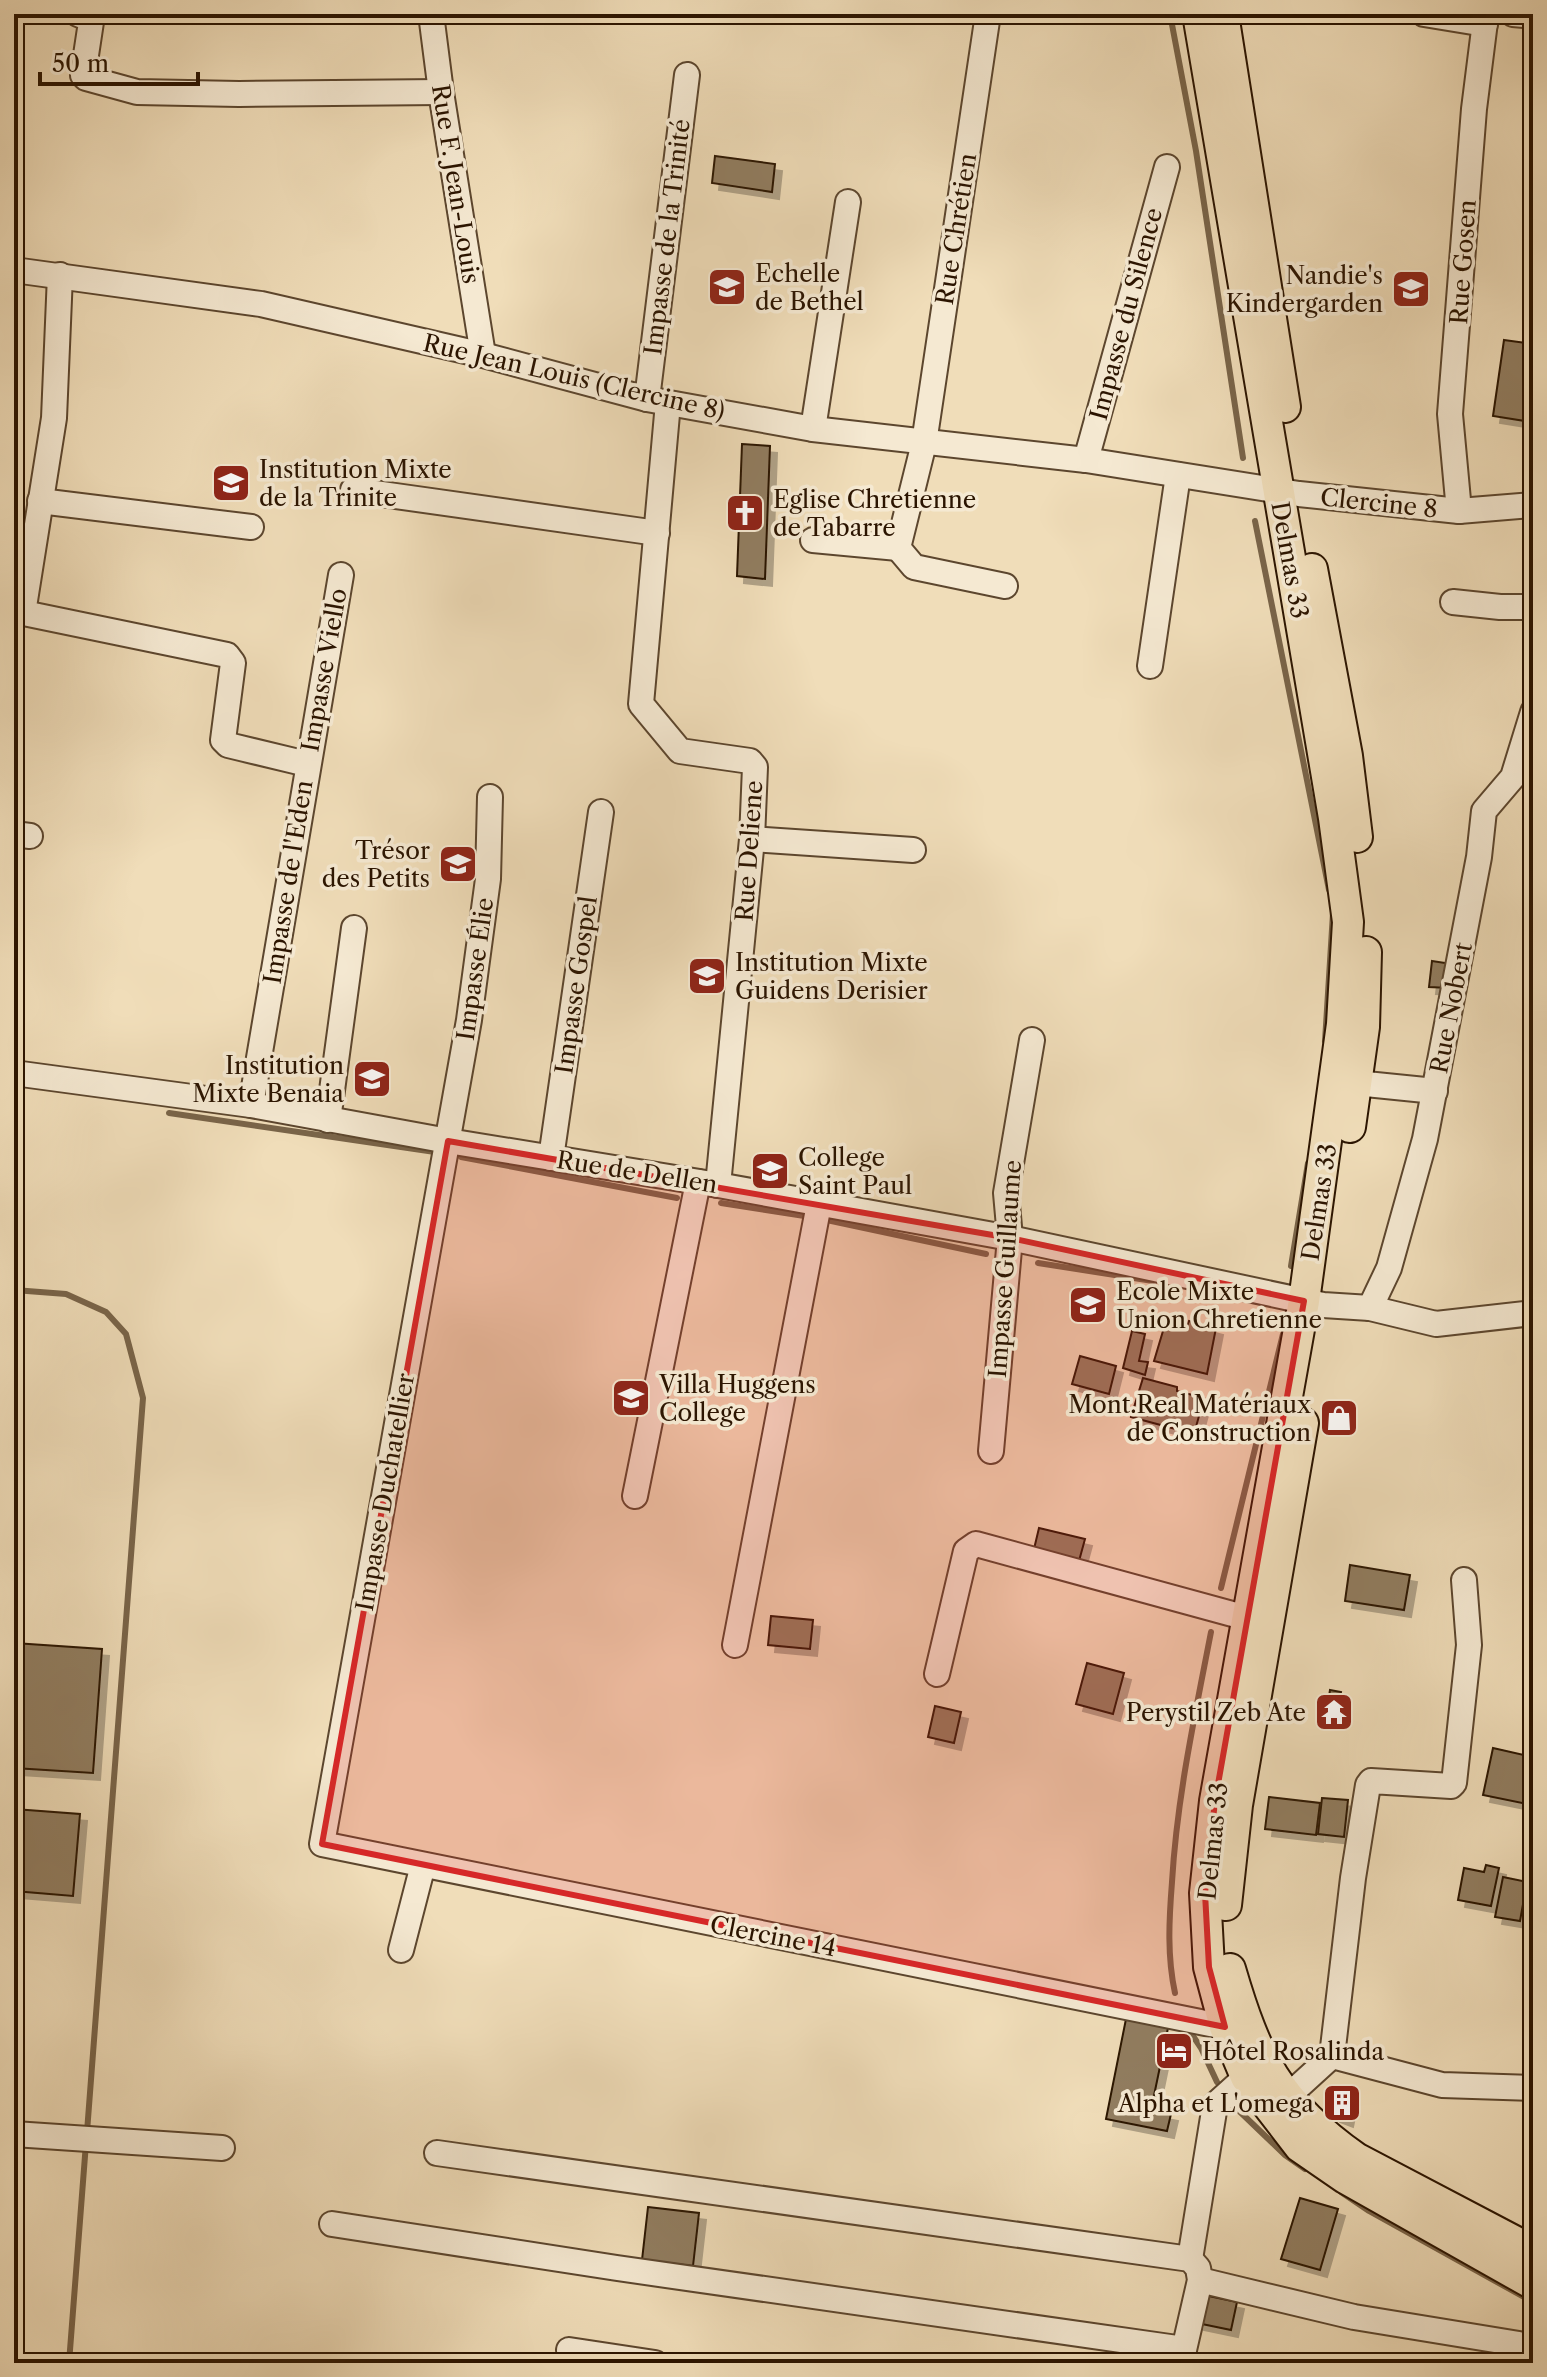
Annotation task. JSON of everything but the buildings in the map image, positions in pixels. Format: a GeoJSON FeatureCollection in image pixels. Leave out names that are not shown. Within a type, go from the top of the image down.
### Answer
{"type":"FeatureCollection","features":[{"type":"Feature","properties":{"kind":"main road","name":"Delmas 33"},"geometry":{"type":"LineString","coordinates":[[1198,14],[1289,493],[1347,756],[1367,925],[1364,1027],[1356,1083],[1314,1303],[1247,1618],[1215,1801],[1205,1893],[1209,1967],[1225,2027],[1246,2077],[1300,2147],[1345,2178],[1533,2284]]}},
{"type":"Feature","properties":{"kind":"main road","name":"Delmas 33"},"geometry":{"type":"LineString","coordinates":[[1223,14],[1348,922],[1342,1024],[1314,1303],[1225,1894],[1229,1967],[1246,2025],[1269,2072],[1287,2097],[1330,2139],[1356,2158],[1533,2251]]}},
{"type":"Feature","properties":{"kind":"street"},"geometry":{"type":"LineString","coordinates":[[78,14],[91,22],[83,75],[137,92],[441,92]]}},
{"type":"Feature","properties":{"kind":"street","name":"Rue F. Jean-Louis"},"geometry":{"type":"LineString","coordinates":[[431,14],[483,355]]}},
{"type":"Feature","properties":{"kind":"street","name":"Rue Chrétien"},"geometry":{"type":"LineString","coordinates":[[898,548],[924,443],[988,14]]}},
{"type":"Feature","properties":{"kind":"street"},"geometry":{"type":"LineString","coordinates":[[1424,14],[1485,19]]}},
{"type":"Feature","properties":{"kind":"street"},"geometry":{"type":"LineString","coordinates":[[1513,14],[1533,16]]}},
{"type":"Feature","properties":{"kind":"street","name":"Rue Gosen"},"geometry":{"type":"LineString","coordinates":[[1459,511],[1450,414],[1474,109],[1485,19]]}},
{"type":"Feature","properties":{"kind":"street","name":"Impasse de la Trinité"},"geometry":{"type":"LineString","coordinates":[[658,401],[687,75]]}},
{"type":"Feature","properties":{"kind":"street","name":"Impasse du Silence"},"geometry":{"type":"LineString","coordinates":[[1086,460],[1167,167]]}},
{"type":"Feature","properties":{"kind":"street"},"geometry":{"type":"LineString","coordinates":[[813,429],[848,202]]}},
{"type":"Feature","properties":{"kind":"street","name":"Rue Jean Louis (Clercine 8)"},"geometry":{"type":"LineString","coordinates":[[14,270],[261,304],[483,355],[658,401],[813,429],[1086,460],[1289,493]]}},
{"type":"Feature","properties":{"kind":"street"},"geometry":{"type":"LineString","coordinates":[[18,612],[54,418],[60,275]]}},
{"type":"Feature","properties":{"kind":"street","name":"Rue Deliene"},"geometry":{"type":"LineString","coordinates":[[635,1496],[708,1184],[752,839],[753,763],[680,751],[641,704],[657,533],[658,401]]}},
{"type":"Feature","properties":{"kind":"street"},"geometry":{"type":"LineString","coordinates":[[1150,666],[1178,475]]}},
{"type":"Feature","properties":{"kind":"street"},"geometry":{"type":"LineString","coordinates":[[353,490],[657,533]]}},
{"type":"Feature","properties":{"kind":"street","name":"Clercine 8"},"geometry":{"type":"LineString","coordinates":[[1289,493],[1459,511],[1533,505]]}},
{"type":"Feature","properties":{"kind":"street"},"geometry":{"type":"LineString","coordinates":[[40,501],[251,527]]}},
{"type":"Feature","properties":{"kind":"street"},"geometry":{"type":"LineString","coordinates":[[813,540],[898,548],[914,567],[1005,586]]}},
{"type":"Feature","properties":{"kind":"street","name":"Impasse Viello"},"geometry":{"type":"LineString","coordinates":[[307,764],[341,575]]}},
{"type":"Feature","properties":{"kind":"street"},"geometry":{"type":"LineString","coordinates":[[1453,602],[1533,607]]}},
{"type":"Feature","properties":{"kind":"street","name":"Impasse de l'Eden"},"geometry":{"type":"LineString","coordinates":[[18,612],[227,655],[233,663],[223,740],[228,745],[307,764],[251,1105]]}},
{"type":"Feature","properties":{"kind":"street","name":"Rue Nobert"},"geometry":{"type":"LineString","coordinates":[[1370,1308],[1389,1268],[1425,1139],[1479,857],[1484,811],[1513,777],[1533,712]]}},
{"type":"Feature","properties":{"kind":"street","name":"Impasse Élie"},"geometry":{"type":"LineString","coordinates":[[448,1141],[488,879],[490,797]]}},
{"type":"Feature","properties":{"kind":"street","name":"Impasse Gospel"},"geometry":{"type":"LineString","coordinates":[[551,1158],[601,812]]}},
{"type":"Feature","properties":{"kind":"street"},"geometry":{"type":"LineString","coordinates":[[752,839],[913,850]]}},
{"type":"Feature","properties":{"kind":"street"},"geometry":{"type":"LineString","coordinates":[[328,1120],[354,928]]}},
{"type":"Feature","properties":{"kind":"street","name":"Impasse Guillaume"},"geometry":{"type":"LineString","coordinates":[[991,1451],[1010,1238],[1006,1193],[1032,1040]]}},
{"type":"Feature","properties":{"kind":"street","name":"Rue de Dellen"},"geometry":{"type":"LineString","coordinates":[[14,1073],[251,1105],[708,1184],[1010,1238],[1314,1303],[1370,1308],[1436,1324],[1533,1313]]}},
{"type":"Feature","properties":{"kind":"street"},"geometry":{"type":"LineString","coordinates":[[1356,1083],[1435,1091]]}},
{"type":"Feature","properties":{"kind":"street","name":"Impasse Duchatellier"},"geometry":{"type":"LineString","coordinates":[[322,1844],[448,1141]]}},
{"type":"Feature","properties":{"kind":"street"},"geometry":{"type":"LineString","coordinates":[[735,1645],[819,1204]]}},
{"type":"Feature","properties":{"kind":"street"},"geometry":{"type":"LineString","coordinates":[[937,1674],[966,1551],[976,1544],[1247,1618]]}},
{"type":"Feature","properties":{"kind":"street"},"geometry":{"type":"LineString","coordinates":[[1287,2097],[1332,2056],[1353,1878],[1368,1785],[1371,1781],[1451,1786],[1454,1783],[1469,1645],[1464,1580]]}},
{"type":"Feature","properties":{"kind":"street","name":"Clercine 14"},"geometry":{"type":"LineString","coordinates":[[322,1844],[1225,2027]]}},
{"type":"Feature","properties":{"kind":"street"},"geometry":{"type":"LineString","coordinates":[[401,1950],[423,1865]]}},
{"type":"Feature","properties":{"kind":"street"},"geometry":{"type":"LineString","coordinates":[[1332,2056],[1442,2085],[1533,2088]]}},
{"type":"Feature","properties":{"kind":"street"},"geometry":{"type":"LineString","coordinates":[[332,2224],[1183,2356],[1215,2105],[1246,2077]]}},
{"type":"Feature","properties":{"kind":"street"},"geometry":{"type":"LineString","coordinates":[[14,2134],[222,2148]]}},
{"type":"Feature","properties":{"kind":"street"},"geometry":{"type":"LineString","coordinates":[[437,2153],[1195,2269],[1354,2317],[1519,2344]]}},
{"type":"Feature","properties":{"kind":"street"},"geometry":{"type":"LineString","coordinates":[[569,2350],[655,2363]]}},
{"type":"Feature","properties":{"kind":"highlighted area"},"geometry":{"type":"Polygon","coordinates":[[[448,1141],[1010,1238],[1304,1301],[1215,1801],[1205,1893],[1209,1967],[1225,2027],[322,1844],[448,1141]]]}},
{"type":"Feature","properties":{"kind":"waterway"},"geometry":{"type":"LineString","coordinates":[[1170,14],[1196,151],[1243,458]]}},
{"type":"Feature","properties":{"kind":"waterway"},"geometry":{"type":"LineString","coordinates":[[1255,521],[1329,890]]}},
{"type":"Feature","properties":{"kind":"waterway"},"geometry":{"type":"LineString","coordinates":[[1325,1041],[1333,913]]}},
{"type":"Feature","properties":{"kind":"waterway"},"geometry":{"type":"LineString","coordinates":[[169,1113],[435,1152]]}},
{"type":"Feature","properties":{"kind":"waterway"},"geometry":{"type":"LineString","coordinates":[[461,1157],[677,1198]]}},
{"type":"Feature","properties":{"kind":"waterway"},"geometry":{"type":"LineString","coordinates":[[1291,1266],[1308,1163]]}},
{"type":"Feature","properties":{"kind":"waterway"},"geometry":{"type":"LineString","coordinates":[[721,1203],[811,1217]]}},
{"type":"Feature","properties":{"kind":"waterway"},"geometry":{"type":"LineString","coordinates":[[822,1219],[986,1254]]}},
{"type":"Feature","properties":{"kind":"waterway"},"geometry":{"type":"LineString","coordinates":[[1038,1263],[1153,1281]]}},
{"type":"Feature","properties":{"kind":"waterway"},"geometry":{"type":"LineString","coordinates":[[14,1290],[66,1294],[106,1312],[126,1334],[143,1398],[87,2132]]}},
{"type":"Feature","properties":{"kind":"waterway"},"geometry":{"type":"LineString","coordinates":[[1221,1588],[1283,1334]]}},
{"type":"Feature","properties":{"kind":"waterway"},"geometry":{"type":"LineString","coordinates":[[1175,1993],[1169,1938],[1174,1850],[1187,1756],[1211,1632]]}},
{"type":"Feature","properties":{"kind":"waterway"},"geometry":{"type":"LineString","coordinates":[[1189,2030],[1217,2082]]}},
{"type":"Feature","properties":{"kind":"waterway"},"geometry":{"type":"LineString","coordinates":[[1236,2108],[1285,2155],[1305,2169]]}},
{"type":"Feature","properties":{"kind":"waterway"},"geometry":{"type":"LineString","coordinates":[[69,2363],[86,2143]]}},
{"type":"Feature","properties":{"kind":"waterway"},"geometry":{"type":"LineString","coordinates":[[1341,2192],[1369,2211],[1533,2302]]}},
{"type":"Feature","properties":{"kind":"place","name":"Echelle de Bethel"},"geometry":{"type":"Point","coordinates":[727,287]}},
{"type":"Feature","properties":{"kind":"place","name":"Nandie's Kindergarden"},"geometry":{"type":"Point","coordinates":[1411,289]}},
{"type":"Feature","properties":{"kind":"place","name":"Institution Mixte de la Trinite"},"geometry":{"type":"Point","coordinates":[231,483]}},
{"type":"Feature","properties":{"kind":"place","name":"Eglise Chretienne de Tabarre"},"geometry":{"type":"Point","coordinates":[745,513]}},
{"type":"Feature","properties":{"kind":"place","name":"Trésor des Petits"},"geometry":{"type":"Point","coordinates":[458,864]}},
{"type":"Feature","properties":{"kind":"place","name":"Institution Mixte Guidens Derisier"},"geometry":{"type":"Point","coordinates":[707,976]}},
{"type":"Feature","properties":{"kind":"place","name":"Institution Mixte Benaia"},"geometry":{"type":"Point","coordinates":[372,1079]}},
{"type":"Feature","properties":{"kind":"place","name":"College Saint Paul"},"geometry":{"type":"Point","coordinates":[770,1171]}},
{"type":"Feature","properties":{"kind":"place","name":"Ecole Mixte Union Chretienne"},"geometry":{"type":"Point","coordinates":[1088,1305]}},
{"type":"Feature","properties":{"kind":"place","name":"Villa Huggens College"},"geometry":{"type":"Point","coordinates":[631,1398]}},
{"type":"Feature","properties":{"kind":"place","name":"Mont.Real Matériaux de Construction"},"geometry":{"type":"Point","coordinates":[1339,1418]}},
{"type":"Feature","properties":{"kind":"place","name":"Perystil Zeb Ate"},"geometry":{"type":"Point","coordinates":[1334,1712]}},
{"type":"Feature","properties":{"kind":"place","name":"Hôtel Rosalinda"},"geometry":{"type":"Point","coordinates":[1174,2051]}},
{"type":"Feature","properties":{"kind":"place","name":"Alpha et L'omega"},"geometry":{"type":"Point","coordinates":[1342,2103]}}]}
